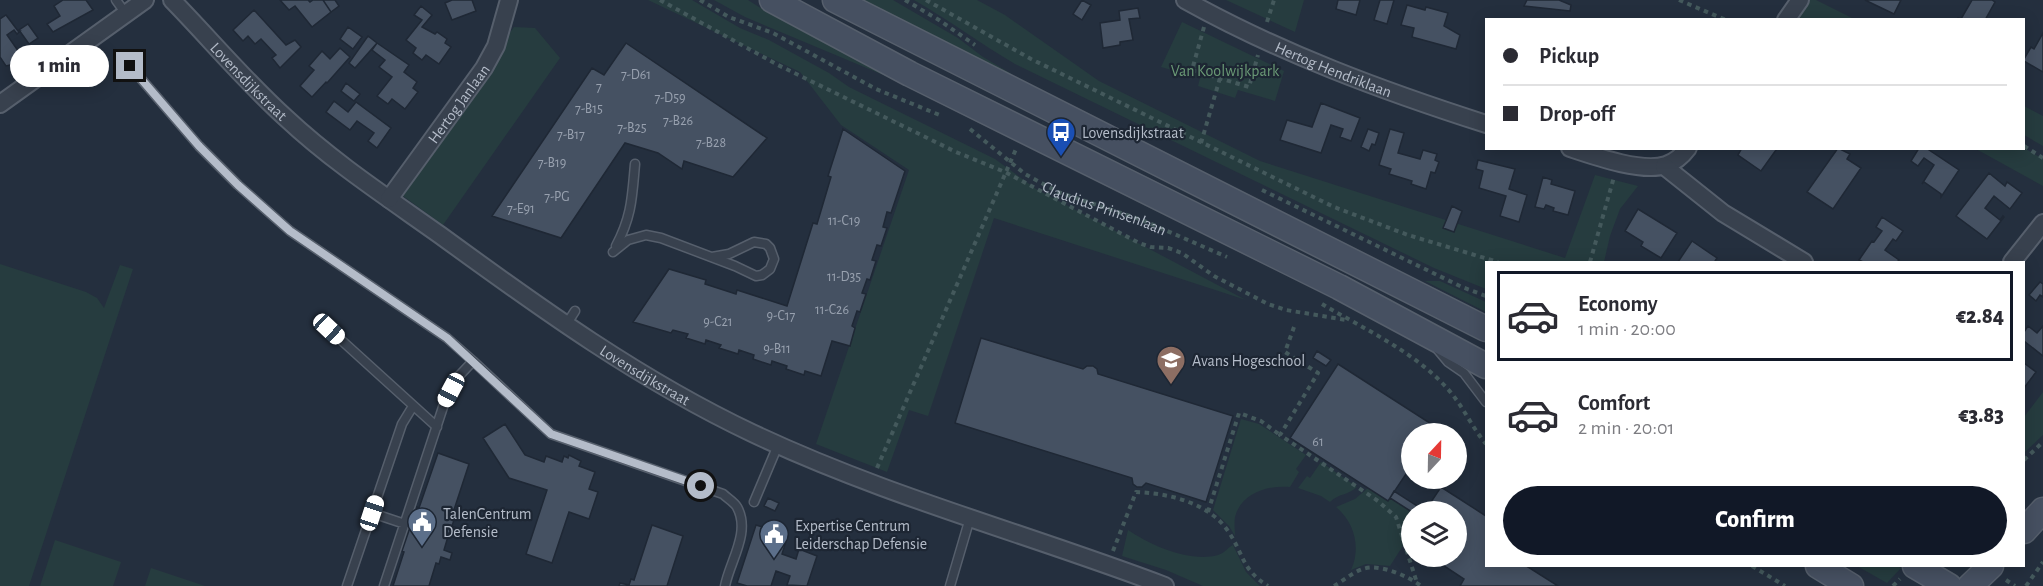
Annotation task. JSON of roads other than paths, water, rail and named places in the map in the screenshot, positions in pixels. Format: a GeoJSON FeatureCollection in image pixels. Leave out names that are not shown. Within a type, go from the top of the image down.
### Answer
{"type":"FeatureCollection","features":[{"type":"Feature","properties":{"kind":"main road","name":"Claudius Prinsenlaan"},"geometry":{"type":"LineString","coordinates":[[772,0],[910,74],[1417,328],[1481,377]]}},
{"type":"Feature","properties":{"kind":"main road"},"geometry":{"type":"LineString","coordinates":[[835,0],[1485,328]]}},
{"type":"Feature","properties":{"kind":"main road"},"geometry":{"type":"LineString","coordinates":[[2025,530],[2043,510]]}},
{"type":"Feature","properties":{"kind":"main road"},"geometry":{"type":"LineString","coordinates":[[1820,567],[1851,586]]}},
{"type":"Feature","properties":{"kind":"main road"},"geometry":{"type":"LineString","coordinates":[[1917,567],[1949,586]]}},
{"type":"Feature","properties":{"kind":"main road"},"geometry":{"type":"LineString","coordinates":[[1970,586],[1989,567]]}},
{"type":"Feature","properties":{"kind":"street"},"geometry":{"type":"LineString","coordinates":[[0,104],[121,7],[145,0]]}},
{"type":"Feature","properties":{"kind":"street","name":"Hertog Janlaan"},"geometry":{"type":"LineString","coordinates":[[389,198],[484,68],[496,46],[509,0]]}},
{"type":"Feature","properties":{"kind":"street","name":"Hertog Hendriklaan"},"geometry":{"type":"LineString","coordinates":[[1185,0],[1262,39],[1399,94],[1485,124]]}},
{"type":"Feature","properties":{"kind":"street"},"geometry":{"type":"LineString","coordinates":[[1787,18],[1800,0]]}},
{"type":"Feature","properties":{"kind":"street","name":"Lovensdijkstraat"},"geometry":{"type":"LineString","coordinates":[[181,3],[252,86],[285,118],[389,198],[570,318],[669,390],[778,445],[870,483],[1165,586]]}},
{"type":"Feature","properties":{"kind":"street"},"geometry":{"type":"LineString","coordinates":[[1577,150],[1651,167],[1664,166],[1679,158],[1686,150]]}},
{"type":"Feature","properties":{"kind":"street"},"geometry":{"type":"LineString","coordinates":[[1664,166],[1723,213],[1801,261]]}},
{"type":"Feature","properties":{"kind":"street"},"geometry":{"type":"LineString","coordinates":[[2013,261],[2043,223]]}},
{"type":"Feature","properties":{"kind":"lane"},"geometry":{"type":"LineString","coordinates":[[127,56],[130,66],[199,146],[238,185],[290,231],[447,338],[551,434],[723,494],[736,506],[742,520],[742,534],[725,586]]}},
{"type":"Feature","properties":{"kind":"lane"},"geometry":{"type":"LineString","coordinates":[[635,164],[630,215],[614,252],[628,240],[646,235],[661,238],[712,257],[756,276],[770,269],[774,259],[766,244],[754,242],[729,254],[712,257]]}},
{"type":"Feature","properties":{"kind":"lane"},"geometry":{"type":"LineString","coordinates":[[329,329],[437,426]]}},
{"type":"Feature","properties":{"kind":"lane"},"geometry":{"type":"LineString","coordinates":[[384,586],[444,404],[458,377],[473,362]]}},
{"type":"Feature","properties":{"kind":"lane"},"geometry":{"type":"LineString","coordinates":[[1481,377],[1485,397]]}},
{"type":"Feature","properties":{"kind":"lane"},"geometry":{"type":"LineString","coordinates":[[347,586],[402,424],[414,406]]}},
{"type":"Feature","properties":{"kind":"lane"},"geometry":{"type":"LineString","coordinates":[[754,502],[778,445]]}},
{"type":"Feature","properties":{"kind":"lane"},"geometry":{"type":"LineString","coordinates":[[372,513],[405,524]]}},
{"type":"Feature","properties":{"kind":"lane"},"geometry":{"type":"LineString","coordinates":[[950,586],[970,518]]}},
{"type":"Feature","properties":{"kind":"place","name":"Lovensdijkstraat"},"geometry":{"type":"Point","coordinates":[1061,158]}},
{"type":"Feature","properties":{"kind":"place","name":"Avans Hogeschool"},"geometry":{"type":"Point","coordinates":[1171,386]}},
{"type":"Feature","properties":{"kind":"place","name":"TalenCentrum Defensie"},"geometry":{"type":"Point","coordinates":[422,548]}},
{"type":"Feature","properties":{"kind":"place","name":"Expertise Centrum Leiderschap Defensie"},"geometry":{"type":"Point","coordinates":[774,560]}},
{"type":"Feature","properties":{"kind":"park label","name":"Van Koolwijkpark"},"geometry":{"type":"Point","coordinates":[1225,70]}}]}
